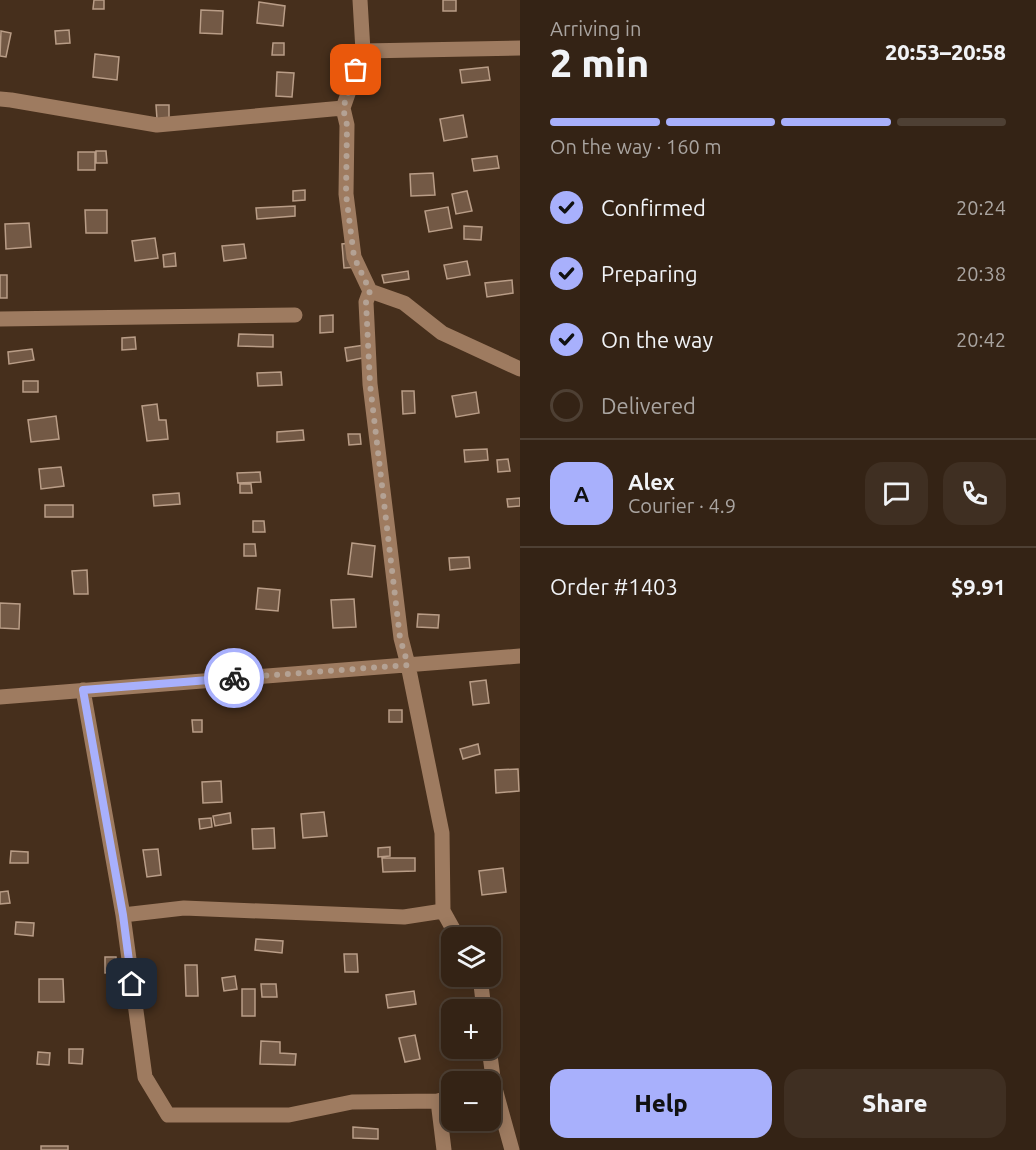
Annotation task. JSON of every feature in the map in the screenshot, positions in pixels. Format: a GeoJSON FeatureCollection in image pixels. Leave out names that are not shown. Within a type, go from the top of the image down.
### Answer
{"type":"FeatureCollection","features":[{"type":"Feature","properties":{"kind":"street"},"geometry":{"type":"LineString","coordinates":[[360,0],[363,51],[343,108],[347,125],[346,194],[354,257],[370,291],[366,302],[370,384],[400,638],[408,665],[442,833],[443,911],[452,927]]}},
{"type":"Feature","properties":{"kind":"street"},"geometry":{"type":"LineString","coordinates":[[363,51],[520,48]]}},
{"type":"Feature","properties":{"kind":"street"},"geometry":{"type":"LineString","coordinates":[[0,99],[157,125],[343,108]]}},
{"type":"Feature","properties":{"kind":"street"},"geometry":{"type":"LineString","coordinates":[[370,291],[404,303],[442,333],[520,369]]}},
{"type":"Feature","properties":{"kind":"street"},"geometry":{"type":"LineString","coordinates":[[0,319],[295,315]]}},
{"type":"Feature","properties":{"kind":"street"},"geometry":{"type":"LineString","coordinates":[[0,697],[520,656]]}},
{"type":"Feature","properties":{"kind":"street"},"geometry":{"type":"LineString","coordinates":[[83,690],[123,915],[144,1077],[168,1115],[289,1115],[352,1102],[441,1099]]}},
{"type":"Feature","properties":{"kind":"street"},"geometry":{"type":"LineString","coordinates":[[123,915],[184,908],[404,917],[443,911]]}},
{"type":"Feature","properties":{"kind":"street"},"geometry":{"type":"LineString","coordinates":[[501,1115],[512,1150]]}},
{"type":"Feature","properties":{"kind":"street"},"geometry":{"type":"LineString","coordinates":[[444,1131],[444,1150]]}},
{"type":"Feature","properties":{"kind":"building"},"geometry":{"type":"Polygon","coordinates":[[[94,0],[104,0],[104,9],[93,9],[94,0]]]}},
{"type":"Feature","properties":{"kind":"building"},"geometry":{"type":"Polygon","coordinates":[[[443,0],[456,0],[456,11],[443,11],[443,0]]]}},
{"type":"Feature","properties":{"kind":"building"},"geometry":{"type":"Polygon","coordinates":[[[259,2],[285,6],[283,26],[257,23],[259,2]]]}},
{"type":"Feature","properties":{"kind":"building"},"geometry":{"type":"Polygon","coordinates":[[[201,10],[223,11],[222,34],[200,33],[201,10]]]}},
{"type":"Feature","properties":{"kind":"building"},"geometry":{"type":"Polygon","coordinates":[[[69,30],[70,43],[56,44],[55,31],[69,30]]]}},
{"type":"Feature","properties":{"kind":"building"},"geometry":{"type":"Polygon","coordinates":[[[1,31],[11,33],[6,57],[0,56],[1,31]]]}},
{"type":"Feature","properties":{"kind":"building"},"geometry":{"type":"Polygon","coordinates":[[[273,43],[284,43],[284,55],[272,55],[273,43]]]}},
{"type":"Feature","properties":{"kind":"building"},"geometry":{"type":"Polygon","coordinates":[[[95,54],[119,57],[117,80],[93,77],[95,54]]]}},
{"type":"Feature","properties":{"kind":"building"},"geometry":{"type":"Polygon","coordinates":[[[488,67],[490,80],[462,83],[460,70],[488,67]]]}},
{"type":"Feature","properties":{"kind":"building"},"geometry":{"type":"Polygon","coordinates":[[[277,72],[294,73],[292,97],[276,96],[277,72]]]}},
{"type":"Feature","properties":{"kind":"building"},"geometry":{"type":"Polygon","coordinates":[[[156,105],[169,105],[169,118],[157,119],[156,105]]]}},
{"type":"Feature","properties":{"kind":"building"},"geometry":{"type":"Polygon","coordinates":[[[463,115],[467,137],[444,141],[440,119],[463,115]]]}},
{"type":"Feature","properties":{"kind":"building"},"geometry":{"type":"Polygon","coordinates":[[[96,151],[106,151],[107,163],[96,163],[96,151]]]}},
{"type":"Feature","properties":{"kind":"building"},"geometry":{"type":"Polygon","coordinates":[[[78,152],[95,152],[95,170],[78,170],[78,152]]]}},
{"type":"Feature","properties":{"kind":"building"},"geometry":{"type":"Polygon","coordinates":[[[497,156],[499,168],[474,171],[472,159],[497,156]]]}},
{"type":"Feature","properties":{"kind":"building"},"geometry":{"type":"Polygon","coordinates":[[[433,173],[435,195],[411,196],[410,174],[433,173]]]}},
{"type":"Feature","properties":{"kind":"building"},"geometry":{"type":"Polygon","coordinates":[[[305,190],[305,200],[293,201],[293,191],[305,190]]]}},
{"type":"Feature","properties":{"kind":"building"},"geometry":{"type":"Polygon","coordinates":[[[467,191],[472,211],[456,214],[452,194],[467,191]]]}},
{"type":"Feature","properties":{"kind":"building"},"geometry":{"type":"Polygon","coordinates":[[[295,206],[295,216],[257,219],[256,208],[295,206]]]}},
{"type":"Feature","properties":{"kind":"building"},"geometry":{"type":"Polygon","coordinates":[[[448,207],[452,228],[429,232],[425,211],[448,207]]]}},
{"type":"Feature","properties":{"kind":"building"},"geometry":{"type":"Polygon","coordinates":[[[85,210],[107,210],[107,233],[86,233],[85,210]]]}},
{"type":"Feature","properties":{"kind":"building"},"geometry":{"type":"Polygon","coordinates":[[[29,223],[31,247],[6,249],[5,224],[29,223]]]}},
{"type":"Feature","properties":{"kind":"building"},"geometry":{"type":"Polygon","coordinates":[[[464,226],[482,227],[481,240],[464,239],[464,226]]]}},
{"type":"Feature","properties":{"kind":"building"},"geometry":{"type":"Polygon","coordinates":[[[155,238],[158,258],[135,261],[132,241],[155,238]]]}},
{"type":"Feature","properties":{"kind":"building"},"geometry":{"type":"Polygon","coordinates":[[[357,242],[359,267],[344,268],[342,244],[357,242]]]}},
{"type":"Feature","properties":{"kind":"building"},"geometry":{"type":"Polygon","coordinates":[[[244,244],[246,258],[224,261],[222,246],[244,244]]]}},
{"type":"Feature","properties":{"kind":"building"},"geometry":{"type":"Polygon","coordinates":[[[175,253],[176,266],[164,267],[163,255],[175,253]]]}},
{"type":"Feature","properties":{"kind":"building"},"geometry":{"type":"Polygon","coordinates":[[[467,261],[470,275],[447,279],[444,265],[467,261]]]}},
{"type":"Feature","properties":{"kind":"building"},"geometry":{"type":"Polygon","coordinates":[[[408,271],[409,279],[384,283],[382,275],[408,271]]]}},
{"type":"Feature","properties":{"kind":"building"},"geometry":{"type":"Polygon","coordinates":[[[0,275],[7,275],[7,298],[0,298],[0,275]]]}},
{"type":"Feature","properties":{"kind":"building"},"geometry":{"type":"Polygon","coordinates":[[[512,280],[513,293],[487,297],[485,283],[512,280]]]}},
{"type":"Feature","properties":{"kind":"building"},"geometry":{"type":"Polygon","coordinates":[[[333,315],[333,332],[320,333],[320,316],[333,315]]]}},
{"type":"Feature","properties":{"kind":"building"},"geometry":{"type":"Polygon","coordinates":[[[239,334],[273,335],[273,347],[238,346],[239,334]]]}},
{"type":"Feature","properties":{"kind":"building"},"geometry":{"type":"Polygon","coordinates":[[[135,337],[136,349],[122,350],[122,338],[135,337]]]}},
{"type":"Feature","properties":{"kind":"building"},"geometry":{"type":"Polygon","coordinates":[[[371,344],[373,356],[347,361],[345,348],[371,344]]]}},
{"type":"Feature","properties":{"kind":"building"},"geometry":{"type":"Polygon","coordinates":[[[32,349],[34,360],[9,364],[8,352],[32,349]]]}},
{"type":"Feature","properties":{"kind":"building"},"geometry":{"type":"Polygon","coordinates":[[[281,372],[282,385],[258,386],[257,373],[281,372]]]}},
{"type":"Feature","properties":{"kind":"building"},"geometry":{"type":"Polygon","coordinates":[[[23,381],[38,381],[38,392],[23,392],[23,381]]]}},
{"type":"Feature","properties":{"kind":"building"},"geometry":{"type":"Polygon","coordinates":[[[402,391],[414,391],[415,413],[403,414],[402,391]]]}},
{"type":"Feature","properties":{"kind":"building"},"geometry":{"type":"Polygon","coordinates":[[[476,392],[479,413],[456,417],[452,396],[476,392]]]}},
{"type":"Feature","properties":{"kind":"building"},"geometry":{"type":"Polygon","coordinates":[[[157,404],[159,420],[166,420],[168,439],[147,441],[142,406],[157,404]]]}},
{"type":"Feature","properties":{"kind":"building"},"geometry":{"type":"Polygon","coordinates":[[[56,416],[59,439],[31,442],[28,420],[56,416]]]}},
{"type":"Feature","properties":{"kind":"building"},"geometry":{"type":"Polygon","coordinates":[[[303,430],[304,440],[277,442],[277,432],[303,430]]]}},
{"type":"Feature","properties":{"kind":"building"},"geometry":{"type":"Polygon","coordinates":[[[348,434],[360,434],[361,444],[349,445],[348,434]]]}},
{"type":"Feature","properties":{"kind":"building"},"geometry":{"type":"Polygon","coordinates":[[[487,449],[488,460],[465,462],[464,450],[487,449]]]}},
{"type":"Feature","properties":{"kind":"building"},"geometry":{"type":"Polygon","coordinates":[[[508,459],[510,471],[498,472],[497,460],[508,459]]]}},
{"type":"Feature","properties":{"kind":"building"},"geometry":{"type":"Polygon","coordinates":[[[61,467],[64,486],[41,489],[39,469],[61,467]]]}},
{"type":"Feature","properties":{"kind":"building"},"geometry":{"type":"Polygon","coordinates":[[[260,472],[261,482],[238,483],[237,473],[260,472]]]}},
{"type":"Feature","properties":{"kind":"building"},"geometry":{"type":"Polygon","coordinates":[[[240,484],[251,484],[252,493],[240,493],[240,484]]]}},
{"type":"Feature","properties":{"kind":"building"},"geometry":{"type":"Polygon","coordinates":[[[179,493],[180,504],[154,506],[153,495],[179,493]]]}},
{"type":"Feature","properties":{"kind":"building"},"geometry":{"type":"Polygon","coordinates":[[[520,498],[520,506],[508,507],[507,499],[520,498]]]}},
{"type":"Feature","properties":{"kind":"building"},"geometry":{"type":"Polygon","coordinates":[[[45,505],[73,505],[73,517],[45,517],[45,505]]]}},
{"type":"Feature","properties":{"kind":"building"},"geometry":{"type":"Polygon","coordinates":[[[253,521],[264,521],[265,532],[253,532],[253,521]]]}},
{"type":"Feature","properties":{"kind":"building"},"geometry":{"type":"Polygon","coordinates":[[[352,543],[375,546],[372,577],[348,574],[352,543]]]}},
{"type":"Feature","properties":{"kind":"building"},"geometry":{"type":"Polygon","coordinates":[[[244,544],[255,544],[256,556],[244,556],[244,544]]]}},
{"type":"Feature","properties":{"kind":"building"},"geometry":{"type":"Polygon","coordinates":[[[469,557],[470,568],[450,570],[449,558],[469,557]]]}},
{"type":"Feature","properties":{"kind":"building"},"geometry":{"type":"Polygon","coordinates":[[[87,570],[88,594],[74,594],[72,571],[87,570]]]}},
{"type":"Feature","properties":{"kind":"building"},"geometry":{"type":"Polygon","coordinates":[[[258,588],[280,590],[278,611],[256,609],[258,588]]]}},
{"type":"Feature","properties":{"kind":"building"},"geometry":{"type":"Polygon","coordinates":[[[354,599],[356,627],[333,628],[331,600],[354,599]]]}},
{"type":"Feature","properties":{"kind":"building"},"geometry":{"type":"Polygon","coordinates":[[[0,603],[20,604],[19,629],[0,628],[0,603]]]}},
{"type":"Feature","properties":{"kind":"building"},"geometry":{"type":"Polygon","coordinates":[[[418,614],[439,615],[438,628],[417,627],[418,614]]]}},
{"type":"Feature","properties":{"kind":"building"},"geometry":{"type":"Polygon","coordinates":[[[486,680],[489,703],[473,705],[470,682],[486,680]]]}},
{"type":"Feature","properties":{"kind":"building"},"geometry":{"type":"Polygon","coordinates":[[[389,710],[402,710],[402,722],[389,722],[389,710]]]}},
{"type":"Feature","properties":{"kind":"building"},"geometry":{"type":"Polygon","coordinates":[[[192,720],[202,720],[202,732],[193,732],[192,720]]]}},
{"type":"Feature","properties":{"kind":"building"},"geometry":{"type":"Polygon","coordinates":[[[478,744],[480,754],[463,759],[460,749],[478,744]]]}},
{"type":"Feature","properties":{"kind":"building"},"geometry":{"type":"Polygon","coordinates":[[[518,769],[519,791],[496,793],[495,770],[518,769]]]}},
{"type":"Feature","properties":{"kind":"building"},"geometry":{"type":"Polygon","coordinates":[[[221,781],[222,802],[203,803],[202,782],[221,781]]]}},
{"type":"Feature","properties":{"kind":"building"},"geometry":{"type":"Polygon","coordinates":[[[324,812],[327,836],[303,838],[301,814],[324,812]]]}},
{"type":"Feature","properties":{"kind":"building"},"geometry":{"type":"Polygon","coordinates":[[[230,813],[231,823],[215,826],[213,816],[230,813]]]}},
{"type":"Feature","properties":{"kind":"building"},"geometry":{"type":"Polygon","coordinates":[[[211,818],[212,827],[200,829],[199,819],[211,818]]]}},
{"type":"Feature","properties":{"kind":"building"},"geometry":{"type":"Polygon","coordinates":[[[274,828],[275,848],[253,849],[252,829],[274,828]]]}},
{"type":"Feature","properties":{"kind":"building"},"geometry":{"type":"Polygon","coordinates":[[[390,847],[390,856],[378,857],[378,848],[390,847]]]}},
{"type":"Feature","properties":{"kind":"building"},"geometry":{"type":"Polygon","coordinates":[[[158,849],[161,875],[147,877],[143,850],[158,849]]]}},
{"type":"Feature","properties":{"kind":"building"},"geometry":{"type":"Polygon","coordinates":[[[11,851],[28,852],[28,863],[10,863],[11,851]]]}},
{"type":"Feature","properties":{"kind":"building"},"geometry":{"type":"Polygon","coordinates":[[[382,858],[415,858],[415,871],[383,872],[382,858]]]}},
{"type":"Feature","properties":{"kind":"building"},"geometry":{"type":"Polygon","coordinates":[[[503,868],[506,892],[482,895],[479,871],[503,868]]]}},
{"type":"Feature","properties":{"kind":"building"},"geometry":{"type":"Polygon","coordinates":[[[8,891],[10,903],[0,904],[0,892],[8,891]]]}},
{"type":"Feature","properties":{"kind":"building"},"geometry":{"type":"Polygon","coordinates":[[[16,922],[34,923],[33,936],[15,934],[16,922]]]}},
{"type":"Feature","properties":{"kind":"building"},"geometry":{"type":"Polygon","coordinates":[[[256,939],[283,941],[282,953],[255,950],[256,939]]]}},
{"type":"Feature","properties":{"kind":"building"},"geometry":{"type":"Polygon","coordinates":[[[344,954],[357,954],[358,972],[345,972],[344,954]]]}},
{"type":"Feature","properties":{"kind":"building"},"geometry":{"type":"Polygon","coordinates":[[[105,957],[116,957],[117,972],[105,973],[105,957]]]}},
{"type":"Feature","properties":{"kind":"building"},"geometry":{"type":"Polygon","coordinates":[[[185,965],[197,965],[198,996],[186,996],[185,965]]]}},
{"type":"Feature","properties":{"kind":"building"},"geometry":{"type":"Polygon","coordinates":[[[235,976],[237,989],[224,991],[222,978],[235,976]]]}},
{"type":"Feature","properties":{"kind":"building"},"geometry":{"type":"Polygon","coordinates":[[[39,979],[63,979],[64,1002],[39,1002],[39,979]]]}},
{"type":"Feature","properties":{"kind":"building"},"geometry":{"type":"Polygon","coordinates":[[[261,984],[276,984],[277,997],[262,997],[261,984]]]}},
{"type":"Feature","properties":{"kind":"building"},"geometry":{"type":"Polygon","coordinates":[[[242,989],[255,989],[255,1016],[242,1016],[242,989]]]}},
{"type":"Feature","properties":{"kind":"building"},"geometry":{"type":"Polygon","coordinates":[[[414,991],[416,1004],[388,1008],[386,995],[414,991]]]}},
{"type":"Feature","properties":{"kind":"building"},"geometry":{"type":"Polygon","coordinates":[[[415,1035],[420,1059],[405,1062],[399,1038],[415,1035]]]}},
{"type":"Feature","properties":{"kind":"building"},"geometry":{"type":"Polygon","coordinates":[[[261,1041],[280,1042],[280,1053],[296,1054],[295,1065],[260,1064],[261,1041]]]}},
{"type":"Feature","properties":{"kind":"building"},"geometry":{"type":"Polygon","coordinates":[[[69,1049],[83,1049],[82,1064],[69,1063],[69,1049]]]}},
{"type":"Feature","properties":{"kind":"building"},"geometry":{"type":"Polygon","coordinates":[[[38,1052],[50,1053],[49,1065],[37,1064],[38,1052]]]}},
{"type":"Feature","properties":{"kind":"building"},"geometry":{"type":"Polygon","coordinates":[[[353,1127],[378,1129],[378,1139],[353,1138],[353,1127]]]}},
{"type":"Feature","properties":{"kind":"building"},"geometry":{"type":"Polygon","coordinates":[[[41,1146],[68,1146],[68,1150],[41,1150],[41,1146]]]}},
{"type":"Feature","properties":{"kind":"way so far"},"geometry":{"type":"LineString","coordinates":[[234,678],[408,665],[400,638],[370,384],[366,302],[370,291],[354,257],[346,194],[347,125],[343,108],[356,70]]}},
{"type":"Feature","properties":{"kind":"route"},"geometry":{"type":"LineString","coordinates":[[132,984],[123,915],[83,690],[234,678]]}}]}
